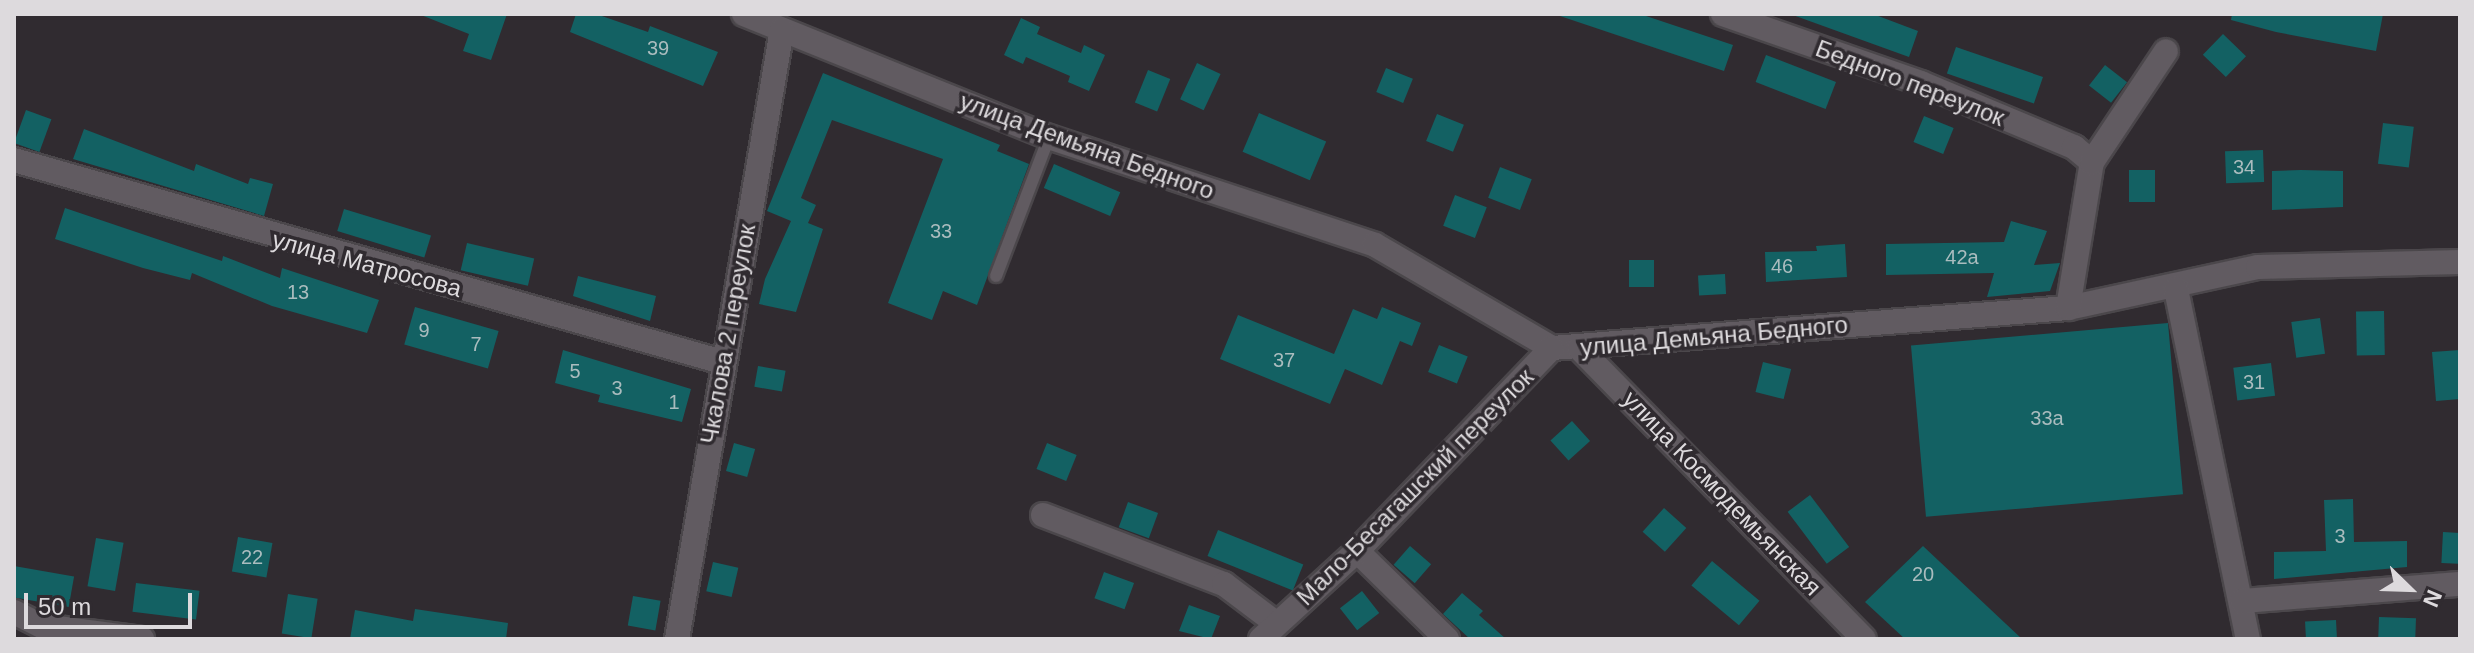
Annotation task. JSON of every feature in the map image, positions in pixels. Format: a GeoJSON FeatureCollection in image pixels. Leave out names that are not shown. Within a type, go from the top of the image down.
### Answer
{"type":"FeatureCollection","features":[{"type":"Feature","properties":{"kind":"street","name":"улица Демьяна Бедного"},"geometry":{"type":"LineString","coordinates":[[744,14],[1049,137],[1375,245],[1552,348],[2068,308],[2176,289],[2258,267],[2460,262]]}},
{"type":"Feature","properties":{"kind":"street","name":"Бедного переулок"},"geometry":{"type":"LineString","coordinates":[[1723,14],[1921,83],[2074,147],[2092,162]]}},
{"type":"Feature","properties":{"kind":"street","name":"Чкалова 2 переулок"},"geometry":{"type":"LineString","coordinates":[[677,639],[722,362],[782,30]]}},
{"type":"Feature","properties":{"kind":"street"},"geometry":{"type":"LineString","coordinates":[[2068,308],[2092,162],[2166,51]]}},
{"type":"Feature","properties":{"kind":"street","name":"улица Матросова"},"geometry":{"type":"LineString","coordinates":[[14,160],[722,362]]}},
{"type":"Feature","properties":{"kind":"street"},"geometry":{"type":"LineString","coordinates":[[2176,289],[2248,639]]}},
{"type":"Feature","properties":{"kind":"street","name":"Мало-Бесагашский переулок"},"geometry":{"type":"LineString","coordinates":[[1043,515],[1224,584],[1269,632],[1357,551],[1552,348]]}},
{"type":"Feature","properties":{"kind":"street","name":"улица Космодемьянская"},"geometry":{"type":"LineString","coordinates":[[1579,348],[1864,639]]}},
{"type":"Feature","properties":{"kind":"street"},"geometry":{"type":"LineString","coordinates":[[1357,551],[1447,639]]}},
{"type":"Feature","properties":{"kind":"street"},"geometry":{"type":"LineString","coordinates":[[2242,601],[2460,584]]}},
{"type":"Feature","properties":{"kind":"street"},"geometry":{"type":"LineString","coordinates":[[14,612],[42,626],[142,639]]}},
{"type":"Feature","properties":{"kind":"lane"},"geometry":{"type":"LineString","coordinates":[[996,276],[1049,137]]}},
{"type":"Feature","properties":{"kind":"building"},"geometry":{"type":"Polygon","coordinates":[[[507,14],[491,60],[463,51],[469,34],[421,15],[507,14]]]}},
{"type":"Feature","properties":{"kind":"building"},"geometry":{"type":"Polygon","coordinates":[[[576,14],[596,14],[648,32],[650,26],[718,52],[703,86],[570,32],[576,14]]]}},
{"type":"Feature","properties":{"kind":"building"},"geometry":{"type":"Polygon","coordinates":[[[1640,14],[1733,45],[1724,71],[1560,16],[1640,14]]]}},
{"type":"Feature","properties":{"kind":"building"},"geometry":{"type":"Polygon","coordinates":[[[1790,14],[1873,14],[1918,31],[1909,57],[1790,14]]]}},
{"type":"Feature","properties":{"kind":"building"},"geometry":{"type":"Polygon","coordinates":[[[2232,14],[2383,14],[2376,51],[2276,32],[2231,20],[2232,14]]]}},
{"type":"Feature","properties":{"kind":"building"},"geometry":{"type":"Polygon","coordinates":[[[1021,18],[1040,27],[1037,34],[1081,53],[1084,45],[1105,55],[1089,91],[1068,82],[1070,76],[1026,57],[1023,64],[1004,55],[1021,18]]]}},
{"type":"Feature","properties":{"kind":"building"},"geometry":{"type":"Polygon","coordinates":[[[2223,34],[2246,56],[2226,77],[2203,55],[2223,34]]]}},
{"type":"Feature","properties":{"kind":"building"},"geometry":{"type":"Polygon","coordinates":[[[1956,47],[2043,77],[2034,103],[1947,73],[1956,47]]]}},
{"type":"Feature","properties":{"kind":"building"},"geometry":{"type":"Polygon","coordinates":[[[1766,55],[1836,82],[1826,109],[1756,82],[1766,55]]]}},
{"type":"Feature","properties":{"kind":"building"},"geometry":{"type":"Polygon","coordinates":[[[1197,63],[1221,74],[1204,110],[1180,99],[1197,63]]]}},
{"type":"Feature","properties":{"kind":"building"},"geometry":{"type":"Polygon","coordinates":[[[2105,65],[2127,82],[2111,103],[2089,85],[2105,65]]]}},
{"type":"Feature","properties":{"kind":"building"},"geometry":{"type":"Polygon","coordinates":[[[1386,68],[1413,79],[1403,103],[1376,92],[1386,68]]]}},
{"type":"Feature","properties":{"kind":"building"},"geometry":{"type":"Polygon","coordinates":[[[1148,70],[1170,79],[1157,111],[1135,102],[1148,70]]]}},
{"type":"Feature","properties":{"kind":"building"},"geometry":{"type":"Polygon","coordinates":[[[823,73],[1000,145],[997,151],[1029,164],[977,305],[943,291],[932,320],[888,303],[943,159],[832,120],[801,198],[816,205],[808,223],[823,229],[796,312],[759,304],[765,279],[791,221],[767,211],[823,73]]]}},
{"type":"Feature","properties":{"kind":"building"},"geometry":{"type":"Polygon","coordinates":[[[26,110],[51,119],[39,152],[14,143],[26,110]]]}},
{"type":"Feature","properties":{"kind":"building"},"geometry":{"type":"Polygon","coordinates":[[[1259,113],[1326,142],[1310,180],[1243,152],[1259,113]]]}},
{"type":"Feature","properties":{"kind":"building"},"geometry":{"type":"Polygon","coordinates":[[[1437,114],[1464,125],[1453,152],[1426,141],[1437,114]]]}},
{"type":"Feature","properties":{"kind":"building"},"geometry":{"type":"Polygon","coordinates":[[[1924,116],[1954,128],[1943,154],[1914,142],[1924,116]]]}},
{"type":"Feature","properties":{"kind":"building"},"geometry":{"type":"Polygon","coordinates":[[[2383,123],[2414,127],[2409,167],[2378,164],[2383,123]]]}},
{"type":"Feature","properties":{"kind":"building"},"geometry":{"type":"Polygon","coordinates":[[[84,129],[194,171],[196,164],[248,184],[250,178],[273,184],[264,216],[73,159],[84,129]]]}},
{"type":"Feature","properties":{"kind":"building"},"geometry":{"type":"Polygon","coordinates":[[[2263,150],[2264,182],[2226,183],[2225,151],[2263,150]]]}},
{"type":"Feature","properties":{"kind":"building"},"geometry":{"type":"Polygon","coordinates":[[[1054,164],[1120,192],[1110,216],[1044,188],[1054,164]]]}},
{"type":"Feature","properties":{"kind":"building"},"geometry":{"type":"Polygon","coordinates":[[[1500,167],[1532,179],[1520,210],[1488,198],[1500,167]]]}},
{"type":"Feature","properties":{"kind":"building"},"geometry":{"type":"Polygon","coordinates":[[[2129,170],[2155,170],[2155,202],[2129,202],[2129,170]]]}},
{"type":"Feature","properties":{"kind":"building"},"geometry":{"type":"Polygon","coordinates":[[[2272,171],[2343,171],[2343,207],[2272,210],[2272,171]]]}},
{"type":"Feature","properties":{"kind":"building"},"geometry":{"type":"Polygon","coordinates":[[[1455,195],[1487,207],[1475,238],[1443,226],[1455,195]]]}},
{"type":"Feature","properties":{"kind":"building"},"geometry":{"type":"Polygon","coordinates":[[[65,208],[222,261],[223,256],[280,278],[282,268],[379,300],[367,333],[272,306],[192,273],[190,280],[55,239],[65,208]]]}},
{"type":"Feature","properties":{"kind":"building"},"geometry":{"type":"Polygon","coordinates":[[[344,209],[431,236],[424,258],[337,231],[344,209]]]}},
{"type":"Feature","properties":{"kind":"building"},"geometry":{"type":"Polygon","coordinates":[[[2011,221],[2047,231],[2034,265],[2060,263],[2050,291],[1987,297],[1994,273],[1886,275],[1886,244],[2004,242],[2011,221]]]}},
{"type":"Feature","properties":{"kind":"building"},"geometry":{"type":"Polygon","coordinates":[[[467,243],[534,259],[528,286],[461,270],[467,243]]]}},
{"type":"Feature","properties":{"kind":"building"},"geometry":{"type":"Polygon","coordinates":[[[1845,244],[1847,277],[1766,282],[1765,252],[1817,251],[1816,246],[1845,244]]]}},
{"type":"Feature","properties":{"kind":"building"},"geometry":{"type":"Polygon","coordinates":[[[1629,260],[1654,260],[1654,287],[1629,287],[1629,260]]]}},
{"type":"Feature","properties":{"kind":"building"},"geometry":{"type":"Polygon","coordinates":[[[1725,274],[1726,294],[1699,295],[1698,275],[1725,274]]]}},
{"type":"Feature","properties":{"kind":"building"},"geometry":{"type":"Polygon","coordinates":[[[578,276],[656,296],[650,321],[573,296],[578,276]]]}},
{"type":"Feature","properties":{"kind":"building"},"geometry":{"type":"Polygon","coordinates":[[[415,307],[499,331],[488,368],[404,344],[415,307]]]}},
{"type":"Feature","properties":{"kind":"building"},"geometry":{"type":"Polygon","coordinates":[[[1382,307],[1421,323],[1412,346],[1400,341],[1382,385],[1345,369],[1330,404],[1220,359],[1238,315],[1334,354],[1353,309],[1377,319],[1382,307]]]}},
{"type":"Feature","properties":{"kind":"building"},"geometry":{"type":"Polygon","coordinates":[[[2356,311],[2384,311],[2385,355],[2357,355],[2356,311]]]}},
{"type":"Feature","properties":{"kind":"building"},"geometry":{"type":"Polygon","coordinates":[[[2320,318],[2325,354],[2296,358],[2291,322],[2320,318]]]}},
{"type":"Feature","properties":{"kind":"building"},"geometry":{"type":"Polygon","coordinates":[[[2168,323],[2183,494],[1926,517],[1911,345],[2168,323]]]}},
{"type":"Feature","properties":{"kind":"building"},"geometry":{"type":"Polygon","coordinates":[[[1439,345],[1468,357],[1457,384],[1428,372],[1439,345]]]}},
{"type":"Feature","properties":{"kind":"building"},"geometry":{"type":"Polygon","coordinates":[[[563,350],[691,389],[682,422],[598,402],[600,395],[555,383],[563,350]]]}},
{"type":"Feature","properties":{"kind":"building"},"geometry":{"type":"Polygon","coordinates":[[[2460,350],[2460,399],[2436,401],[2432,352],[2460,350]]]}},
{"type":"Feature","properties":{"kind":"building"},"geometry":{"type":"Polygon","coordinates":[[[1763,362],[1791,369],[1784,399],[1756,392],[1763,362]]]}},
{"type":"Feature","properties":{"kind":"building"},"geometry":{"type":"Polygon","coordinates":[[[2271,363],[2275,396],[2237,400],[2233,368],[2271,363]]]}},
{"type":"Feature","properties":{"kind":"building"},"geometry":{"type":"Polygon","coordinates":[[[758,366],[786,371],[782,392],[754,387],[758,366]]]}},
{"type":"Feature","properties":{"kind":"building"},"geometry":{"type":"Polygon","coordinates":[[[1572,421],[1590,441],[1569,460],[1550,440],[1572,421]]]}},
{"type":"Feature","properties":{"kind":"building"},"geometry":{"type":"Polygon","coordinates":[[[734,443],[755,449],[747,477],[726,471],[734,443]]]}},
{"type":"Feature","properties":{"kind":"building"},"geometry":{"type":"Polygon","coordinates":[[[1047,443],[1077,455],[1066,481],[1037,469],[1047,443]]]}},
{"type":"Feature","properties":{"kind":"building"},"geometry":{"type":"Polygon","coordinates":[[[1810,495],[1849,547],[1827,564],[1788,512],[1810,495]]]}},
{"type":"Feature","properties":{"kind":"building"},"geometry":{"type":"Polygon","coordinates":[[[2353,499],[2354,542],[2407,541],[2407,567],[2274,579],[2274,552],[2326,551],[2324,500],[2353,499]]]}},
{"type":"Feature","properties":{"kind":"building"},"geometry":{"type":"Polygon","coordinates":[[[1128,502],[1158,513],[1149,538],[1119,527],[1128,502]]]}},
{"type":"Feature","properties":{"kind":"building"},"geometry":{"type":"Polygon","coordinates":[[[1664,508],[1686,528],[1665,552],[1643,532],[1664,508]]]}},
{"type":"Feature","properties":{"kind":"building"},"geometry":{"type":"Polygon","coordinates":[[[1218,530],[1303,564],[1293,590],[1208,556],[1218,530]]]}},
{"type":"Feature","properties":{"kind":"building"},"geometry":{"type":"Polygon","coordinates":[[[2443,532],[2460,533],[2458,564],[2441,563],[2443,532]]]}},
{"type":"Feature","properties":{"kind":"building"},"geometry":{"type":"Polygon","coordinates":[[[238,537],[272,543],[266,578],[232,571],[238,537]]]}},
{"type":"Feature","properties":{"kind":"building"},"geometry":{"type":"Polygon","coordinates":[[[96,538],[124,543],[115,591],[87,586],[96,538]]]}},
{"type":"Feature","properties":{"kind":"building"},"geometry":{"type":"Polygon","coordinates":[[[1410,546],[1431,564],[1415,583],[1394,565],[1410,546]]]}},
{"type":"Feature","properties":{"kind":"building"},"geometry":{"type":"Polygon","coordinates":[[[1923,546],[2022,639],[1905,639],[1865,602],[1923,546]]]}},
{"type":"Feature","properties":{"kind":"building"},"geometry":{"type":"Polygon","coordinates":[[[1712,561],[1759,601],[1739,625],[1691,586],[1712,561]]]}},
{"type":"Feature","properties":{"kind":"building"},"geometry":{"type":"Polygon","coordinates":[[[713,562],[738,568],[732,597],[706,591],[713,562]]]}},
{"type":"Feature","properties":{"kind":"building"},"geometry":{"type":"Polygon","coordinates":[[[14,566],[74,577],[69,607],[14,597],[14,566]]]}},
{"type":"Feature","properties":{"kind":"building"},"geometry":{"type":"Polygon","coordinates":[[[1104,572],[1134,583],[1124,609],[1094,598],[1104,572]]]}},
{"type":"Feature","properties":{"kind":"building"},"geometry":{"type":"Polygon","coordinates":[[[136,583],[200,591],[196,620],[132,612],[136,583]]]}},
{"type":"Feature","properties":{"kind":"building"},"geometry":{"type":"Polygon","coordinates":[[[1362,591],[1379,613],[1357,630],[1340,608],[1362,591]]]}},
{"type":"Feature","properties":{"kind":"building"},"geometry":{"type":"Polygon","coordinates":[[[1462,593],[1483,611],[1479,615],[1506,639],[1470,639],[1443,614],[1462,593]]]}},
{"type":"Feature","properties":{"kind":"building"},"geometry":{"type":"Polygon","coordinates":[[[288,594],[318,599],[311,638],[282,634],[288,594]]]}},
{"type":"Feature","properties":{"kind":"building"},"geometry":{"type":"Polygon","coordinates":[[[633,596],[661,601],[655,630],[628,626],[633,596]]]}},
{"type":"Feature","properties":{"kind":"building"},"geometry":{"type":"Polygon","coordinates":[[[1189,605],[1220,616],[1211,639],[1179,631],[1189,605]]]}},
{"type":"Feature","properties":{"kind":"building"},"geometry":{"type":"Polygon","coordinates":[[[415,609],[508,623],[506,639],[350,639],[355,610],[413,621],[415,609]]]}},
{"type":"Feature","properties":{"kind":"building"},"geometry":{"type":"Polygon","coordinates":[[[2379,617],[2416,618],[2415,639],[2378,639],[2379,617]]]}},
{"type":"Feature","properties":{"kind":"building"},"geometry":{"type":"Polygon","coordinates":[[[2336,620],[2337,639],[2306,639],[2305,622],[2336,620]]]}}]}
